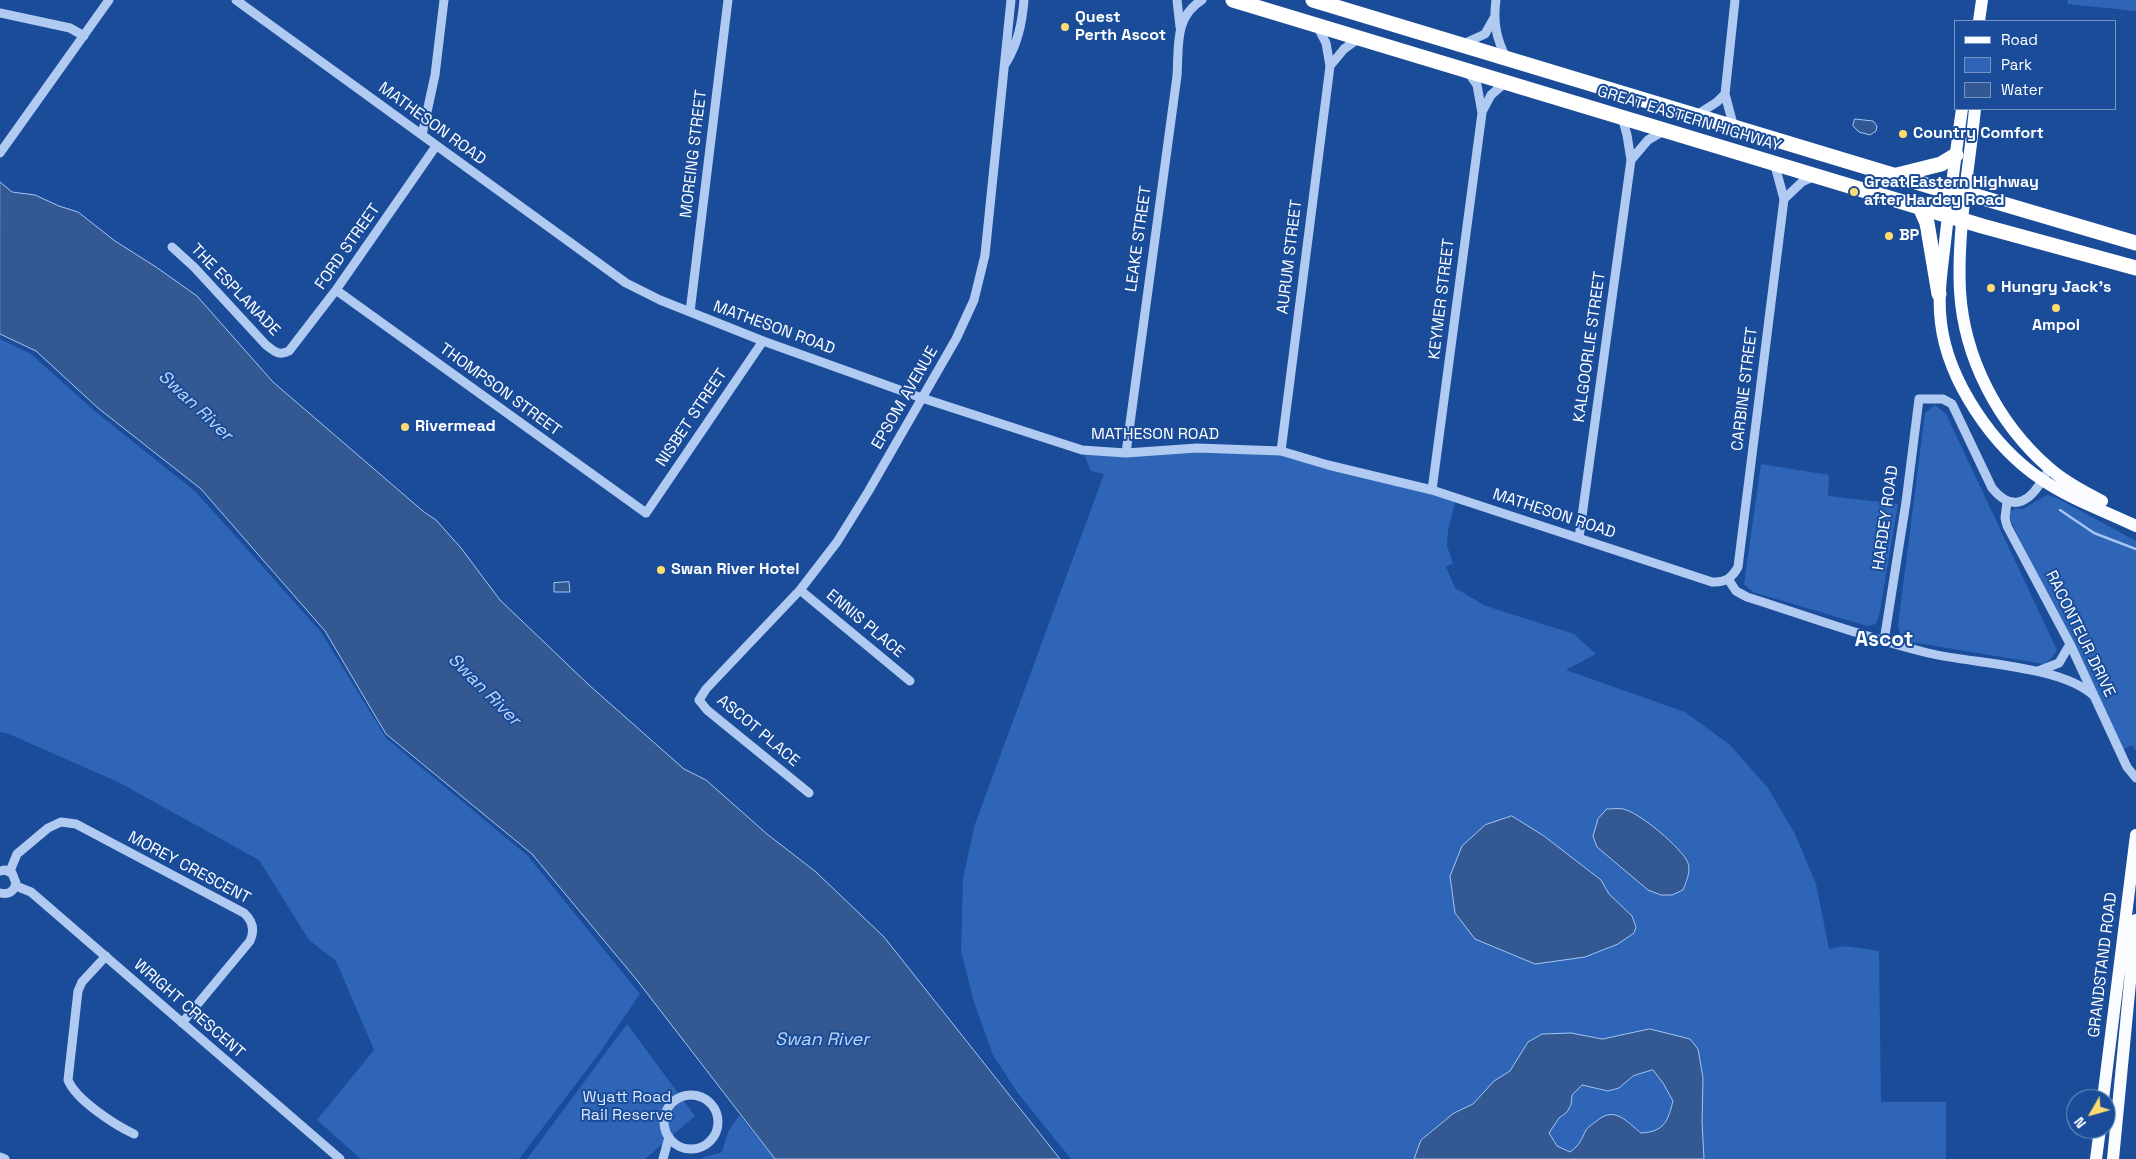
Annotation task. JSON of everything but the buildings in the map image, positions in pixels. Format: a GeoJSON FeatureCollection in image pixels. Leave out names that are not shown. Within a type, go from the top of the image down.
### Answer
{"type":"FeatureCollection","features":[{"type":"Feature","properties":{"kind":"highway","name":"GREAT EASTERN HIGHWAY"},"geometry":{"type":"LineString","coordinates":[[1233,0],[1920,207],[2136,268]]}},
{"type":"Feature","properties":{"kind":"highway","name":"GREAT EASTERN HIGHWAY"},"geometry":{"type":"LineString","coordinates":[[1313,0],[1936,188],[1959,192],[2136,243]]}},
{"type":"Feature","properties":{"kind":"highway"},"geometry":{"type":"LineString","coordinates":[[1895,175],[1942,164],[1956,155]]}},
{"type":"Feature","properties":{"kind":"highway"},"geometry":{"type":"LineString","coordinates":[[1920,207],[1927,223],[1939,294]]}},
{"type":"Feature","properties":{"kind":"main road"},"geometry":{"type":"LineString","coordinates":[[1979,20],[1982,0]]}},
{"type":"Feature","properties":{"kind":"main road"},"geometry":{"type":"LineString","coordinates":[[1962,110],[1956,155],[1959,192],[1964,220],[1960,272],[1962,305],[1968,336],[1978,369],[2004,417],[2021,439],[2049,468],[2092,496],[2136,518]]}},
{"type":"Feature","properties":{"kind":"main road"},"geometry":{"type":"LineString","coordinates":[[1975,110],[1959,192],[1948,215],[1939,294],[1944,340],[1955,370],[1972,403],[1999,442],[2023,465],[2042,480],[2136,526]]}},
{"type":"Feature","properties":{"kind":"main road","name":"GRANDSTAND ROAD"},"geometry":{"type":"LineString","coordinates":[[2104,1089],[2136,835]]}},
{"type":"Feature","properties":{"kind":"main road","name":"GRANDSTAND ROAD"},"geometry":{"type":"LineString","coordinates":[[2114,1159],[2136,920]]}},
{"type":"Feature","properties":{"kind":"main road"},"geometry":{"type":"LineString","coordinates":[[2096,1159],[2099,1139]]}},
{"type":"Feature","properties":{"kind":"street"},"geometry":{"type":"LineString","coordinates":[[0,153],[109,0]]}},
{"type":"Feature","properties":{"kind":"street","name":"MATHESON ROAD"},"geometry":{"type":"LineString","coordinates":[[236,0],[626,283],[660,300],[763,341],[922,398],[1082,450],[1126,453],[1197,448],[1281,451],[1328,465],[1432,490],[1712,582],[1721,583],[1728,579]]}},
{"type":"Feature","properties":{"kind":"street"},"geometry":{"type":"LineString","coordinates":[[422,135],[434,75],[444,0]]}},
{"type":"Feature","properties":{"kind":"street","name":"MOREING STREET"},"geometry":{"type":"LineString","coordinates":[[690,312],[728,0]]}},
{"type":"Feature","properties":{"kind":"street","name":"EPSOM AVENUE"},"geometry":{"type":"LineString","coordinates":[[706,689],[800,590],[837,542],[956,339],[974,300],[985,255],[1011,0]]}},
{"type":"Feature","properties":{"kind":"street","name":"EPSOM AVENUE"},"geometry":{"type":"LineString","coordinates":[[1005,66],[1013,52],[1022,26],[1024,0]]}},
{"type":"Feature","properties":{"kind":"street","name":"LEAKE STREET"},"geometry":{"type":"LineString","coordinates":[[1126,453],[1177,76],[1180,30],[1177,0]]}},
{"type":"Feature","properties":{"kind":"street","name":"LEAKE STREET"},"geometry":{"type":"LineString","coordinates":[[1180,30],[1185,14],[1202,0]]}},
{"type":"Feature","properties":{"kind":"street"},"geometry":{"type":"LineString","coordinates":[[1496,0],[1494,18],[1499,42],[1507,59]]}},
{"type":"Feature","properties":{"kind":"street"},"geometry":{"type":"LineString","coordinates":[[1734,128],[1724,94],[1735,0]]}},
{"type":"Feature","properties":{"kind":"street"},"geometry":{"type":"LineString","coordinates":[[0,13],[70,28],[84,36]]}},
{"type":"Feature","properties":{"kind":"street"},"geometry":{"type":"LineString","coordinates":[[1462,45],[1485,34],[1494,18]]}},
{"type":"Feature","properties":{"kind":"street","name":"AURUM STREET"},"geometry":{"type":"LineString","coordinates":[[1281,451],[1330,66],[1326,43],[1317,26]]}},
{"type":"Feature","properties":{"kind":"street"},"geometry":{"type":"LineString","coordinates":[[1330,66],[1344,49],[1359,38]]}},
{"type":"Feature","properties":{"kind":"street","name":"KEYMER STREET"},"geometry":{"type":"LineString","coordinates":[[1432,490],[1482,113],[1477,85],[1467,70]]}},
{"type":"Feature","properties":{"kind":"street","name":"KEYMER STREET"},"geometry":{"type":"LineString","coordinates":[[1482,113],[1491,95],[1506,82]]}},
{"type":"Feature","properties":{"kind":"street"},"geometry":{"type":"LineString","coordinates":[[1695,116],[1717,102],[1724,94]]}},
{"type":"Feature","properties":{"kind":"street","name":"KALGOORLIE STREET"},"geometry":{"type":"LineString","coordinates":[[1579,538],[1631,160],[1622,117]]}},
{"type":"Feature","properties":{"kind":"street"},"geometry":{"type":"LineString","coordinates":[[1631,160],[1648,140],[1666,130]]}},
{"type":"Feature","properties":{"kind":"street","name":"FORD STREET"},"geometry":{"type":"LineString","coordinates":[[276,353],[283,354],[289,351],[336,290],[436,146]]}},
{"type":"Feature","properties":{"kind":"street","name":"CARBINE STREET"},"geometry":{"type":"LineString","coordinates":[[1728,579],[1738,567],[1784,199],[1774,162]]}},
{"type":"Feature","properties":{"kind":"street"},"geometry":{"type":"LineString","coordinates":[[1784,199],[1802,182],[1816,176]]}},
{"type":"Feature","properties":{"kind":"street","name":"THE ESPLANADE"},"geometry":{"type":"LineString","coordinates":[[172,247],[194,267],[276,353]]}},
{"type":"Feature","properties":{"kind":"street","name":"THOMPSON STREET"},"geometry":{"type":"LineString","coordinates":[[336,290],[646,513]]}},
{"type":"Feature","properties":{"kind":"street","name":"NISBET STREET"},"geometry":{"type":"LineString","coordinates":[[646,513],[763,341]]}},
{"type":"Feature","properties":{"kind":"street","name":"HARDEY ROAD"},"geometry":{"type":"LineString","coordinates":[[1884,641],[1906,502],[1919,399],[1943,399],[1952,404],[1992,488],[1998,496],[2008,502]]}},
{"type":"Feature","properties":{"kind":"street"},"geometry":{"type":"LineString","coordinates":[[2008,502],[2022,502],[2029,498],[2049,468]]}},
{"type":"Feature","properties":{"kind":"street","name":"RACONTEUR DRIVE"},"geometry":{"type":"LineString","coordinates":[[2008,502],[2005,518],[2007,526],[2070,644],[2127,767],[2136,778]]}},
{"type":"Feature","properties":{"kind":"street"},"geometry":{"type":"LineString","coordinates":[[1728,579],[1736,591],[1746,597],[1884,641],[1929,653],[2038,672],[2077,683],[2094,696]]}},
{"type":"Feature","properties":{"kind":"street","name":"ENNIS PLACE"},"geometry":{"type":"LineString","coordinates":[[800,590],[910,681]]}},
{"type":"Feature","properties":{"kind":"street"},"geometry":{"type":"LineString","coordinates":[[2038,672],[2059,663],[2070,644]]}},
{"type":"Feature","properties":{"kind":"street","name":"ASCOT PLACE"},"geometry":{"type":"LineString","coordinates":[[706,689],[700,700],[708,710],[809,793]]}},
{"type":"Feature","properties":{"kind":"street","name":"MOREY CRESCENT"},"geometry":{"type":"LineString","coordinates":[[10,871],[17,854],[48,828],[62,822],[76,824],[244,913],[251,919],[254,934],[250,942],[182,1023]]}},
{"type":"Feature","properties":{"kind":"street"},"geometry":{"type":"LineString","coordinates":[[0,871],[10,871],[16,878],[16,886],[9,893],[0,893]]}},
{"type":"Feature","properties":{"kind":"street","name":"WRIGHT CRESCENT"},"geometry":{"type":"LineString","coordinates":[[16,886],[31,892],[340,1159]]}},
{"type":"Feature","properties":{"kind":"street"},"geometry":{"type":"LineString","coordinates":[[106,956],[82,982],[78,991],[68,1080],[75,1091],[112,1123],[134,1134]]}},
{"type":"Feature","properties":{"kind":"street"},"geometry":{"type":"LineString","coordinates":[[663,1159],[668,1137],[664,1123],[665,1113],[673,1101],[683,1095],[691,1094],[704,1099],[714,1106],[719,1124],[716,1134],[705,1145],[699,1148],[682,1148],[668,1137]]}},
{"type":"Feature","properties":{"kind":"street"},"geometry":{"type":"LineString","coordinates":[[0,1157],[5,1159]]}},
{"type":"Feature","properties":{"kind":"green space"},"geometry":{"type":"Polygon","coordinates":[[[2068,0],[2136,0],[2136,11],[2067,4],[2068,0]]]}},
{"type":"Feature","properties":{"kind":"green space"},"geometry":{"type":"Polygon","coordinates":[[[0,339],[31,354],[97,413],[196,492],[321,632],[386,738],[528,856],[640,994],[598,1055],[519,1159],[361,1159],[317,1120],[374,1050],[336,961],[309,940],[259,860],[120,783],[9,734],[0,732],[0,339]]]}},
{"type":"Feature","properties":{"kind":"green space"},"geometry":{"type":"Polygon","coordinates":[[[1935,405],[1946,414],[2057,650],[2051,659],[2044,664],[1911,642],[1900,635],[1898,625],[1925,413],[1935,405]]]}},
{"type":"Feature","properties":{"kind":"green space"},"geometry":{"type":"Polygon","coordinates":[[[1082,450],[1281,451],[1456,498],[1448,531],[1447,546],[1453,563],[1446,567],[1455,588],[1486,606],[1574,634],[1596,654],[1566,670],[1685,712],[1730,745],[1768,788],[1795,834],[1816,884],[1829,949],[1845,946],[1879,951],[1881,1102],[1946,1102],[1946,1159],[1071,1159],[1017,1092],[993,1055],[974,1002],[961,951],[963,878],[975,824],[1104,474],[1091,471],[1082,450]]]}},
{"type":"Feature","properties":{"kind":"green space"},"geometry":{"type":"Polygon","coordinates":[[[1761,464],[1829,475],[1828,496],[1898,504],[1879,616],[1876,624],[1867,626],[1753,592],[1744,584],[1761,464]]]}},
{"type":"Feature","properties":{"kind":"green space"},"geometry":{"type":"Polygon","coordinates":[[[2047,495],[2057,498],[2136,541],[2136,751],[2132,745],[2120,751],[2010,519],[2009,513],[2015,508],[2023,509],[2047,495]]]}},
{"type":"Feature","properties":{"kind":"green space","name":"Wyatt Road Rail Reserve"},"geometry":{"type":"Polygon","coordinates":[[[627,1024],[695,1116],[645,1159],[527,1159],[627,1024]]]}},
{"type":"Feature","properties":{"kind":"green space"},"geometry":{"type":"Polygon","coordinates":[[[739,1115],[775,1159],[699,1159],[722,1152],[728,1132],[739,1115]]]}},
{"type":"Feature","properties":{"kind":"water"},"geometry":{"type":"Polygon","coordinates":[[[1855,119],[1873,121],[1877,126],[1876,131],[1870,135],[1859,132],[1853,126],[1855,119]]]}},
{"type":"Feature","properties":{"kind":"water","name":"Swan River"},"geometry":{"type":"Polygon","coordinates":[[[0,182],[12,192],[35,195],[78,212],[115,241],[197,296],[273,382],[424,512],[436,520],[461,548],[500,600],[589,685],[684,769],[706,780],[767,834],[816,872],[884,937],[1060,1159],[775,1159],[636,979],[532,854],[386,734],[325,631],[201,489],[98,408],[36,351],[0,334],[0,182]]]}},
{"type":"Feature","properties":{"kind":"water"},"geometry":{"type":"Polygon","coordinates":[[[569,582],[570,592],[554,592],[554,583],[569,582]]]}},
{"type":"Feature","properties":{"kind":"water"},"geometry":{"type":"Polygon","coordinates":[[[1607,809],[1621,809],[1639,817],[1649,823],[1678,849],[1689,866],[1688,877],[1683,890],[1672,895],[1661,895],[1648,890],[1597,847],[1593,836],[1598,819],[1607,809]]]}},
{"type":"Feature","properties":{"kind":"water"},"geometry":{"type":"Polygon","coordinates":[[[1512,816],[1544,836],[1601,880],[1609,894],[1632,916],[1636,927],[1634,933],[1618,944],[1585,957],[1535,964],[1475,939],[1455,913],[1450,876],[1462,846],[1485,825],[1512,816]]]}},
{"type":"Feature","properties":{"kind":"water"},"geometry":{"type":"Polygon","coordinates":[[[1650,1029],[1690,1039],[1698,1049],[1703,1078],[1702,1122],[1704,1159],[1414,1159],[1421,1140],[1454,1113],[1473,1104],[1494,1081],[1510,1071],[1528,1042],[1542,1034],[1571,1033],[1602,1039],[1650,1029]],[[1653,1070],[1633,1076],[1619,1088],[1608,1091],[1582,1085],[1572,1095],[1571,1105],[1567,1112],[1559,1118],[1549,1133],[1557,1146],[1570,1152],[1578,1145],[1586,1130],[1604,1116],[1615,1115],[1621,1117],[1641,1133],[1660,1128],[1667,1120],[1673,1101],[1653,1070]]]}},
{"type":"Feature","properties":{"kind":"waterway"},"geometry":{"type":"LineString","coordinates":[[2060,510],[2094,533],[2136,549]]}},
{"type":"Feature","properties":{"kind":"place","name":"Quest Perth Ascot"},"geometry":{"type":"Point","coordinates":[1065,27]}},
{"type":"Feature","properties":{"kind":"place","name":"Country Comfort"},"geometry":{"type":"Point","coordinates":[1903,134]}},
{"type":"Feature","properties":{"kind":"place","name":"Great Eastern Highway after Hardey Road"},"geometry":{"type":"Point","coordinates":[1854,192]}},
{"type":"Feature","properties":{"kind":"place","name":"BP"},"geometry":{"type":"Point","coordinates":[1889,236]}},
{"type":"Feature","properties":{"kind":"place","name":"Hungry Jack's"},"geometry":{"type":"Point","coordinates":[1991,288]}},
{"type":"Feature","properties":{"kind":"place","name":"Ampol"},"geometry":{"type":"Point","coordinates":[2056,308]}},
{"type":"Feature","properties":{"kind":"place","name":"Rivermead"},"geometry":{"type":"Point","coordinates":[405,427]}},
{"type":"Feature","properties":{"kind":"place","name":"Swan River Hotel"},"geometry":{"type":"Point","coordinates":[661,570]}},
{"type":"Feature","properties":{"kind":"district","name":"Ascot"},"geometry":{"type":"Point","coordinates":[1884,640]}}]}
